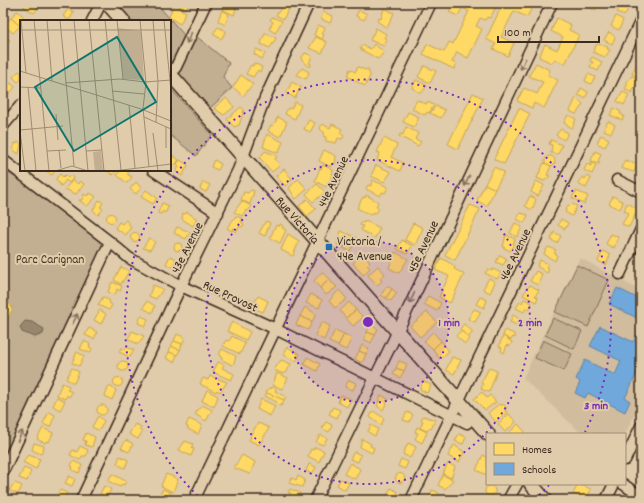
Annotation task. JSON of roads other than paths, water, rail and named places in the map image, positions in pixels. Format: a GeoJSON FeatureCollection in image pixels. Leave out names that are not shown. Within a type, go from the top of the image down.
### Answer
{"type":"FeatureCollection","features":[{"type":"Feature","properties":{"kind":"main road"},"geometry":{"type":"LineString","coordinates":[[107,3],[122,20]]}},
{"type":"Feature","properties":{"kind":"main road","name":"Rue Victoria"},"geometry":{"type":"LineString","coordinates":[[171,75],[457,401],[467,423],[486,439]]}},
{"type":"Feature","properties":{"kind":"main road","name":"Rue Victoria"},"geometry":{"type":"LineString","coordinates":[[457,401],[465,406],[487,433]]}},
{"type":"Feature","properties":{"kind":"main road"},"geometry":{"type":"LineString","coordinates":[[531,485],[545,500]]}},
{"type":"Feature","properties":{"kind":"street"},"geometry":{"type":"LineString","coordinates":[[93,20],[102,3]]}},
{"type":"Feature","properties":{"kind":"street"},"geometry":{"type":"LineString","coordinates":[[171,73],[176,67],[206,3]]}},
{"type":"Feature","properties":{"kind":"street","name":"43e Avenue"},"geometry":{"type":"LineString","coordinates":[[81,500],[181,286],[218,213],[243,157],[265,98],[310,3]]}},
{"type":"Feature","properties":{"kind":"street","name":"44e Avenue"},"geometry":{"type":"LineString","coordinates":[[194,500],[431,3]]}},
{"type":"Feature","properties":{"kind":"street","name":"45e Avenue"},"geometry":{"type":"LineString","coordinates":[[315,500],[375,378],[552,3]]}},
{"type":"Feature","properties":{"kind":"street","name":"46e Avenue"},"geometry":{"type":"LineString","coordinates":[[411,500],[452,416],[457,401],[641,20]]}},
{"type":"Feature","properties":{"kind":"street"},"geometry":{"type":"LineString","coordinates":[[3,126],[20,106]]}},
{"type":"Feature","properties":{"kind":"street","name":"Rue Provost"},"geometry":{"type":"LineString","coordinates":[[3,160],[129,258],[181,286],[275,329],[467,423]]}},
{"type":"Feature","properties":{"kind":"street"},"geometry":{"type":"LineString","coordinates":[[155,171],[218,213]]}},
{"type":"Feature","properties":{"kind":"street"},"geometry":{"type":"LineString","coordinates":[[618,180],[641,192]]}},
{"type":"Feature","properties":{"kind":"street"},"geometry":{"type":"LineString","coordinates":[[620,274],[641,229]]}},
{"type":"Feature","properties":{"kind":"street"},"geometry":{"type":"LineString","coordinates":[[3,472],[110,242]]}},
{"type":"Feature","properties":{"kind":"street"},"geometry":{"type":"LineString","coordinates":[[626,458],[641,426]]}},
{"type":"Feature","properties":{"kind":"street"},"geometry":{"type":"LineString","coordinates":[[508,500],[517,485]]}},
{"type":"Feature","properties":{"kind":"street"},"geometry":{"type":"LineString","coordinates":[[606,500],[614,485]]}},
{"type":"Feature","properties":{"kind":"street"},"geometry":{"type":"LineString","coordinates":[[624,485],[641,497]]}},
{"type":"Feature","properties":{"kind":"place","name":"Victoria / 44e Avenue"},"geometry":{"type":"Point","coordinates":[329,247]}},
{"type":"Feature","properties":{"kind":"park label","name":"Parc Carignan"},"geometry":{"type":"Point","coordinates":[50,258]}}]}
